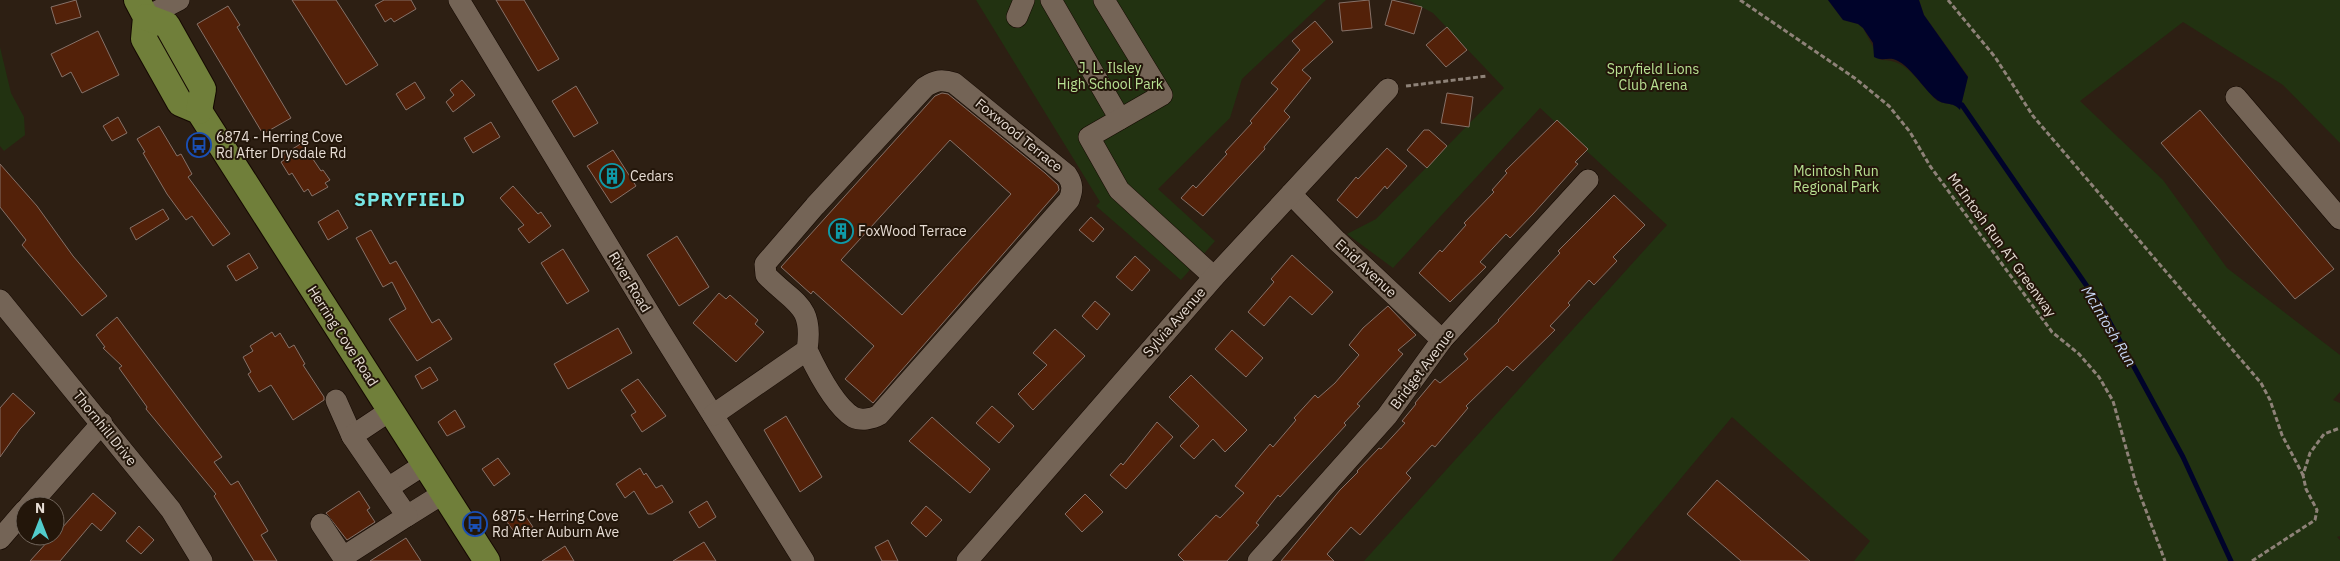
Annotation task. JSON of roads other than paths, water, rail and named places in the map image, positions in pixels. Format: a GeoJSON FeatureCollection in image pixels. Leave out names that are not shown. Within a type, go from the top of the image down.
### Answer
{"type":"FeatureCollection","features":[{"type":"Feature","properties":{"kind":"main road","name":"Herring Cove Road"},"geometry":{"type":"LineString","coordinates":[[142,8],[167,25],[204,89],[199,111],[487,561]]}},
{"type":"Feature","properties":{"kind":"street"},"geometry":{"type":"LineString","coordinates":[[142,8],[179,0]]}},
{"type":"Feature","properties":{"kind":"street","name":"River Road"},"geometry":{"type":"LineString","coordinates":[[459,0],[804,561]]}},
{"type":"Feature","properties":{"kind":"street"},"geometry":{"type":"LineString","coordinates":[[1051,0],[1120,119]]}},
{"type":"Feature","properties":{"kind":"street"},"geometry":{"type":"LineString","coordinates":[[1104,0],[1162,95],[1089,137],[1119,190],[1214,276]]}},
{"type":"Feature","properties":{"kind":"street","name":"Foxwood Terrace"},"geometry":{"type":"LineString","coordinates":[[939,80],[954,83],[1067,175],[1072,188],[1068,200],[879,415],[873,419],[860,419],[854,417],[846,410],[814,366],[807,350],[809,325],[805,311],[766,275],[765,264],[815,206],[926,87],[939,80]]}},
{"type":"Feature","properties":{"kind":"street","name":"Sylvia Avenue"},"geometry":{"type":"LineString","coordinates":[[967,561],[1214,276],[1388,89]]}},
{"type":"Feature","properties":{"kind":"street"},"geometry":{"type":"LineString","coordinates":[[2236,97],[2340,219]]}},
{"type":"Feature","properties":{"kind":"street","name":"Bridget Avenue"},"geometry":{"type":"LineString","coordinates":[[1258,561],[1387,416],[1442,340],[1588,180]]}},
{"type":"Feature","properties":{"kind":"street","name":"Enid Avenue"},"geometry":{"type":"LineString","coordinates":[[1291,194],[1337,241],[1442,340]]}},
{"type":"Feature","properties":{"kind":"street","name":"Thornhill Drive"},"geometry":{"type":"LineString","coordinates":[[0,300],[172,510],[202,561]]}},
{"type":"Feature","properties":{"kind":"street"},"geometry":{"type":"LineString","coordinates":[[713,415],[807,350]]}},
{"type":"Feature","properties":{"kind":"street"},"geometry":{"type":"LineString","coordinates":[[336,400],[352,436],[407,516]]}},
{"type":"Feature","properties":{"kind":"street"},"geometry":{"type":"LineString","coordinates":[[352,436],[391,410]]}},
{"type":"Feature","properties":{"kind":"street"},"geometry":{"type":"LineString","coordinates":[[38,496],[102,423]]}},
{"type":"Feature","properties":{"kind":"street"},"geometry":{"type":"LineString","coordinates":[[388,488],[425,464]]}},
{"type":"Feature","properties":{"kind":"street"},"geometry":{"type":"LineString","coordinates":[[321,524],[343,557],[444,493]]}},
{"type":"Feature","properties":{"kind":"street"},"geometry":{"type":"LineString","coordinates":[[0,538],[15,521]]}},
{"type":"Feature","properties":{"kind":"water"},"geometry":{"type":"Polygon","coordinates":[[[1828,0],[1919,0],[1924,15],[1968,77],[1960,110],[1954,105],[1936,99],[1899,61],[1874,57],[1873,43],[1863,28],[1858,24],[1843,20],[1828,0]]]}},
{"type":"Feature","properties":{"kind":"waterway","name":"McIntosh Run"},"geometry":{"type":"LineString","coordinates":[[1962,105],[2102,308],[2183,457],[2231,561]]}},
{"type":"Feature","properties":{"kind":"place","name":"6874 - Herring Cove Rd After Drysdale Rd"},"geometry":{"type":"Point","coordinates":[199,145]}},
{"type":"Feature","properties":{"kind":"place","name":"Cedars"},"geometry":{"type":"Point","coordinates":[612,176]}},
{"type":"Feature","properties":{"kind":"place","name":"FoxWood Terrace"},"geometry":{"type":"Point","coordinates":[841,231]}},
{"type":"Feature","properties":{"kind":"place","name":"6875 - Herring Cove Rd After Auburn Ave"},"geometry":{"type":"Point","coordinates":[475,524]}},
{"type":"Feature","properties":{"kind":"district","name":"SPRYFIELD"},"geometry":{"type":"Point","coordinates":[410,199]}},
{"type":"Feature","properties":{"kind":"park label","name":"J. L. Ilsley High School Park"},"geometry":{"type":"Point","coordinates":[1110,76]}},
{"type":"Feature","properties":{"kind":"park label","name":"Spryfield Lions Club Arena"},"geometry":{"type":"Point","coordinates":[1653,78]}},
{"type":"Feature","properties":{"kind":"park label","name":"Mcintosh Run Regional Park"},"geometry":{"type":"Point","coordinates":[1836,180]}}]}
